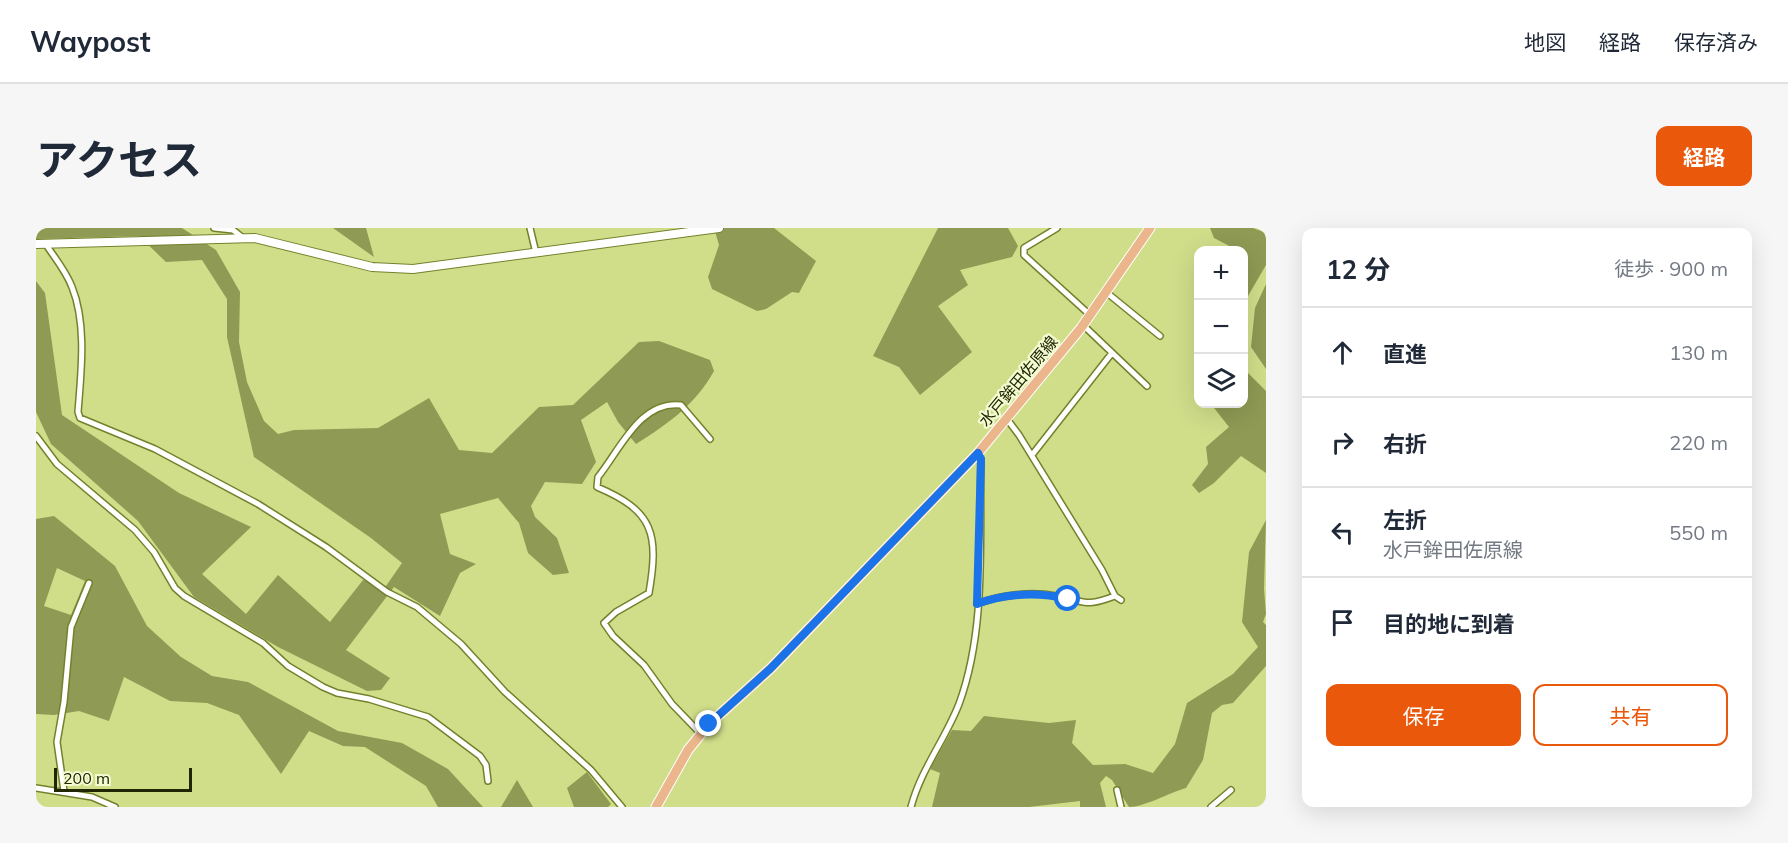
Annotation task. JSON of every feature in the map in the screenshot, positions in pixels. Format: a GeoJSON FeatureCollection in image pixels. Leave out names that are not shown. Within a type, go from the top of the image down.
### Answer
{"type":"FeatureCollection","features":[{"type":"Feature","properties":{"kind":"main road","name":"水戸鉾田佐原線"},"geometry":{"type":"LineString","coordinates":[[657,807],[700,733],[826,612],[978,453],[1083,325],[1150,228]]}},
{"type":"Feature","properties":{"kind":"street"},"geometry":{"type":"LineString","coordinates":[[214,228],[233,230],[243,238]]}},
{"type":"Feature","properties":{"kind":"street"},"geometry":{"type":"LineString","coordinates":[[530,228],[536,253]]}},
{"type":"Feature","properties":{"kind":"street"},"geometry":{"type":"LineString","coordinates":[[36,244],[266,239],[364,266],[398,269],[719,228]]}},
{"type":"Feature","properties":{"kind":"street"},"geometry":{"type":"LineString","coordinates":[[1057,228],[1024,248],[1024,255],[1090,315]]}},
{"type":"Feature","properties":{"kind":"street"},"geometry":{"type":"LineString","coordinates":[[45,243],[69,280],[76,298],[80,346],[78,412],[80,418],[155,449],[258,504],[326,547],[387,592],[417,607],[461,644],[506,692],[591,770],[622,807]]}},
{"type":"Feature","properties":{"kind":"street"},"geometry":{"type":"LineString","coordinates":[[1105,292],[1160,336]]}},
{"type":"Feature","properties":{"kind":"street"},"geometry":{"type":"LineString","coordinates":[[1083,325],[1147,386]]}},
{"type":"Feature","properties":{"kind":"street"},"geometry":{"type":"LineString","coordinates":[[1032,455],[1112,352]]}},
{"type":"Feature","properties":{"kind":"street"},"geometry":{"type":"LineString","coordinates":[[700,733],[672,704],[644,665],[613,636],[604,623],[616,612],[649,593],[653,564],[652,541],[640,511],[626,499],[597,487],[598,477],[641,418],[656,407],[681,405],[710,439]]}},
{"type":"Feature","properties":{"kind":"street"},"geometry":{"type":"LineString","coordinates":[[1006,419],[1032,455],[1102,570],[1115,596],[1121,600]]}},
{"type":"Feature","properties":{"kind":"street"},"geometry":{"type":"LineString","coordinates":[[36,436],[57,464],[135,530],[154,552],[175,588],[184,596],[263,643],[288,666],[330,690],[428,717],[480,756],[486,765],[488,781]]}},
{"type":"Feature","properties":{"kind":"street"},"geometry":{"type":"LineString","coordinates":[[911,807],[920,778],[958,705],[971,656],[977,604],[981,459],[978,453]]}},
{"type":"Feature","properties":{"kind":"street"},"geometry":{"type":"LineString","coordinates":[[64,791],[57,742],[64,702],[71,627],[89,583]]}},
{"type":"Feature","properties":{"kind":"street"},"geometry":{"type":"LineString","coordinates":[[977,604],[1009,596],[1054,595],[1082,604],[1093,604],[1115,596]]}},
{"type":"Feature","properties":{"kind":"street"},"geometry":{"type":"LineString","coordinates":[[36,788],[92,797],[115,807]]}},
{"type":"Feature","properties":{"kind":"street"},"geometry":{"type":"LineString","coordinates":[[1117,790],[1121,807]]}},
{"type":"Feature","properties":{"kind":"street"},"geometry":{"type":"LineString","coordinates":[[1211,807],[1231,790]]}},
{"type":"Feature","properties":{"kind":"green space"},"geometry":{"type":"Polygon","coordinates":[[[36,228],[182,228],[216,250],[240,292],[239,342],[247,382],[264,421],[278,434],[294,430],[378,428],[429,398],[459,450],[492,453],[539,407],[573,405],[639,342],[659,341],[710,360],[714,371],[690,403],[659,429],[636,444],[618,422],[607,402],[581,420],[596,462],[582,484],[545,482],[531,506],[535,517],[557,538],[569,573],[553,575],[528,553],[519,523],[498,498],[440,514],[450,554],[476,564],[460,573],[440,616],[394,587],[346,650],[390,678],[381,690],[367,691],[278,647],[194,597],[138,521],[51,444],[36,412],[36,281],[45,293],[62,415],[179,493],[251,527],[202,574],[246,614],[278,575],[330,622],[363,580],[386,586],[402,563],[371,538],[254,457],[227,337],[227,299],[202,260],[166,262],[139,236],[36,239],[36,228]]]}},
{"type":"Feature","properties":{"kind":"green space"},"geometry":{"type":"Polygon","coordinates":[[[333,228],[366,228],[374,257],[333,228]]]}},
{"type":"Feature","properties":{"kind":"green space"},"geometry":{"type":"Polygon","coordinates":[[[714,228],[774,228],[816,261],[799,293],[792,292],[766,309],[757,311],[712,289],[708,277],[719,245],[714,228]]]}},
{"type":"Feature","properties":{"kind":"green space"},"geometry":{"type":"Polygon","coordinates":[[[938,228],[1008,228],[1018,246],[1012,257],[960,270],[968,285],[938,306],[972,352],[920,395],[899,367],[873,356],[938,228]]]}},
{"type":"Feature","properties":{"kind":"green space"},"geometry":{"type":"Polygon","coordinates":[[[1210,228],[1253,228],[1266,233],[1266,265],[1248,296],[1248,246],[1229,246],[1214,238],[1210,228]]]}},
{"type":"Feature","properties":{"kind":"green space"},"geometry":{"type":"Polygon","coordinates":[[[1266,284],[1266,369],[1251,347],[1255,308],[1266,284]]]}},
{"type":"Feature","properties":{"kind":"green space"},"geometry":{"type":"Polygon","coordinates":[[[1248,373],[1266,391],[1266,473],[1241,456],[1214,483],[1199,493],[1192,485],[1208,464],[1206,447],[1229,427],[1214,408],[1248,408],[1248,373]]]}},
{"type":"Feature","properties":{"kind":"green space"},"geometry":{"type":"Polygon","coordinates":[[[54,516],[115,566],[147,626],[181,657],[212,676],[248,682],[338,731],[402,743],[448,769],[483,807],[438,807],[426,786],[365,747],[343,746],[309,731],[281,774],[239,715],[207,703],[170,701],[124,677],[109,721],[79,711],[54,715],[36,714],[36,519],[54,516]],[[57,568],[44,606],[71,615],[85,581],[57,568]]]}},
{"type":"Feature","properties":{"kind":"green space"},"geometry":{"type":"Polygon","coordinates":[[[1266,520],[1264,589],[1266,614],[1263,622],[1266,625],[1266,666],[1233,703],[1222,705],[1212,713],[1203,760],[1186,788],[1129,807],[1112,780],[1106,776],[1100,783],[1106,807],[1080,807],[1080,801],[1029,807],[932,807],[940,773],[930,769],[952,730],[971,731],[984,716],[1049,723],[1076,720],[1072,743],[1093,765],[1125,764],[1153,773],[1175,744],[1187,703],[1233,674],[1258,647],[1242,622],[1249,552],[1266,520]]]}},
{"type":"Feature","properties":{"kind":"green space"},"geometry":{"type":"Polygon","coordinates":[[[587,772],[611,804],[608,807],[574,807],[567,788],[587,772]]]}},
{"type":"Feature","properties":{"kind":"green space"},"geometry":{"type":"Polygon","coordinates":[[[517,780],[533,807],[501,807],[517,780]]]}},
{"type":"Feature","properties":{"kind":"route"},"geometry":{"type":"LineString","coordinates":[[709,724],[771,668],[978,453],[981,459],[977,604],[1009,596],[1054,595],[1068,599]]}}]}
